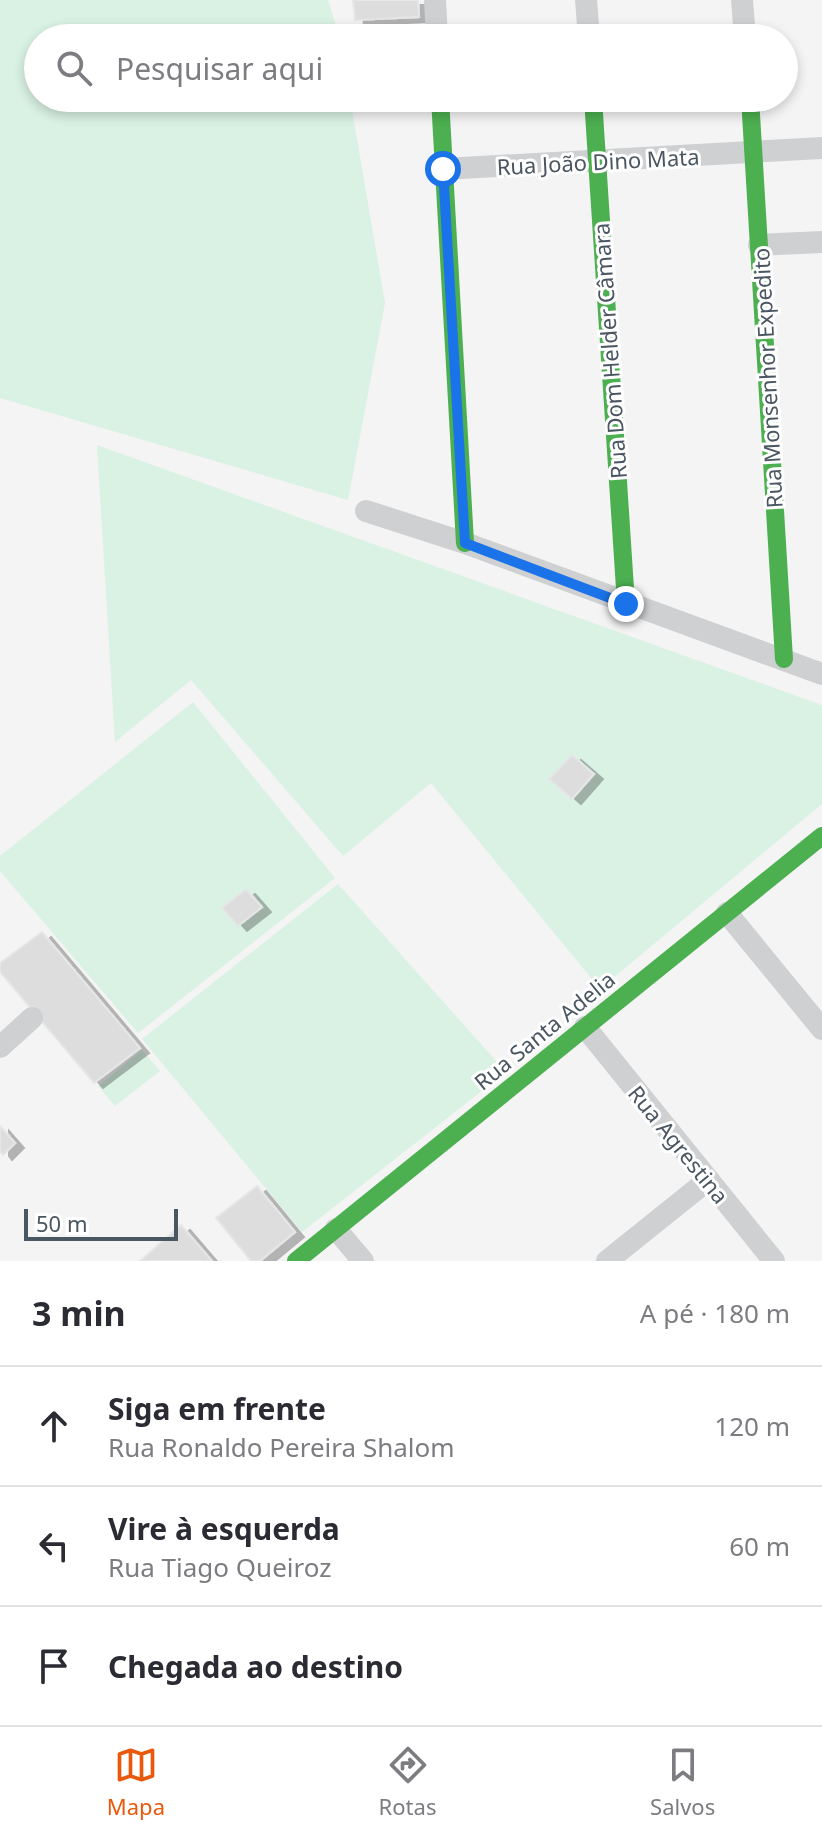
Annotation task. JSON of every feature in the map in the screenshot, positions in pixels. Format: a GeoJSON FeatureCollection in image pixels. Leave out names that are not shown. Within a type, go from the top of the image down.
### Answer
{"type":"FeatureCollection","features":[{"type":"Feature","properties":{"kind":"street"},"geometry":{"type":"LineString","coordinates":[[435,0],[436,24]]}},
{"type":"Feature","properties":{"kind":"street"},"geometry":{"type":"LineString","coordinates":[[586,0],[588,24]]}},
{"type":"Feature","properties":{"kind":"street"},"geometry":{"type":"LineString","coordinates":[[742,0],[744,24]]}},
{"type":"Feature","properties":{"kind":"street"},"geometry":{"type":"LineString","coordinates":[[441,112],[465,543]]}},
{"type":"Feature","properties":{"kind":"street","name":"Rua Dom Helder Câmara"},"geometry":{"type":"LineString","coordinates":[[594,112],[626,604]]}},
{"type":"Feature","properties":{"kind":"street","name":"Rua Monsenhor Expedito"},"geometry":{"type":"LineString","coordinates":[[751,112],[784,659]]}},
{"type":"Feature","properties":{"kind":"street","name":"Rua João Dino Mata"},"geometry":{"type":"LineString","coordinates":[[443,169],[822,148]]}},
{"type":"Feature","properties":{"kind":"street"},"geometry":{"type":"LineString","coordinates":[[759,245],[822,242]]}},
{"type":"Feature","properties":{"kind":"street"},"geometry":{"type":"LineString","coordinates":[[366,511],[465,543],[822,674]]}},
{"type":"Feature","properties":{"kind":"street","name":"Rua Santa Adelia"},"geometry":{"type":"LineString","coordinates":[[296,1261],[821,839]]}},
{"type":"Feature","properties":{"kind":"street"},"geometry":{"type":"LineString","coordinates":[[727,913],[822,1029]]}},
{"type":"Feature","properties":{"kind":"street"},"geometry":{"type":"LineString","coordinates":[[0,1047],[32,1018]]}},
{"type":"Feature","properties":{"kind":"street","name":"Rua Agrestina"},"geometry":{"type":"LineString","coordinates":[[585,1027],[774,1261]]}},
{"type":"Feature","properties":{"kind":"street"},"geometry":{"type":"LineString","coordinates":[[607,1261],[708,1180]]}},
{"type":"Feature","properties":{"kind":"street"},"geometry":{"type":"LineString","coordinates":[[336,1229],[363,1261]]}},
{"type":"Feature","properties":{"kind":"green space"},"geometry":{"type":"Polygon","coordinates":[[[0,0],[328,0],[336,24],[24,24],[24,112],[352,112],[385,303],[348,500],[0,398],[0,0]]]}},
{"type":"Feature","properties":{"kind":"green space"},"geometry":{"type":"Polygon","coordinates":[[[97,445],[822,705],[822,804],[600,989],[431,783],[343,856],[191,680],[115,742],[97,445]]]}},
{"type":"Feature","properties":{"kind":"green space"},"geometry":{"type":"Polygon","coordinates":[[[193,702],[335,878],[138,1033],[0,871],[0,856],[193,702]]]}},
{"type":"Feature","properties":{"kind":"green space"},"geometry":{"type":"Polygon","coordinates":[[[338,884],[506,1072],[302,1232],[142,1039],[338,884]]]}},
{"type":"Feature","properties":{"kind":"green space"},"geometry":{"type":"Polygon","coordinates":[[[142,1050],[160,1071],[115,1106],[98,1086],[142,1050]]]}},
{"type":"Feature","properties":{"kind":"building"},"geometry":{"type":"Polygon","coordinates":[[[353,0],[418,0],[419,17],[355,20],[353,0]]]}},
{"type":"Feature","properties":{"kind":"building"},"geometry":{"type":"Polygon","coordinates":[[[572,755],[594,774],[572,799],[549,779],[572,755]]]}},
{"type":"Feature","properties":{"kind":"building"},"geometry":{"type":"Polygon","coordinates":[[[246,889],[262,907],[238,926],[222,908],[246,889]]]}},
{"type":"Feature","properties":{"kind":"building"},"geometry":{"type":"Polygon","coordinates":[[[42,932],[140,1048],[94,1083],[0,972],[0,963],[42,932]]]}},
{"type":"Feature","properties":{"kind":"building"},"geometry":{"type":"Polygon","coordinates":[[[0,1126],[15,1143],[3,1155],[0,1151],[0,1126]]]}},
{"type":"Feature","properties":{"kind":"building"},"geometry":{"type":"Polygon","coordinates":[[[257,1186],[295,1232],[260,1261],[251,1261],[216,1218],[257,1186]]]}},
{"type":"Feature","properties":{"kind":"building"},"geometry":{"type":"Polygon","coordinates":[[[181,1225],[212,1261],[140,1261],[181,1225]]]}},
{"type":"Feature","properties":{"kind":"traffic: fast"},"geometry":{"type":"LineString","coordinates":[[441,112],[465,543]]}},
{"type":"Feature","properties":{"kind":"traffic: fast"},"geometry":{"type":"LineString","coordinates":[[594,112],[626,604]]}},
{"type":"Feature","properties":{"kind":"traffic: fast"},"geometry":{"type":"LineString","coordinates":[[751,112],[784,659]]}},
{"type":"Feature","properties":{"kind":"traffic: fast"},"geometry":{"type":"LineString","coordinates":[[296,1261],[822,836]]}},
{"type":"Feature","properties":{"kind":"route"},"geometry":{"type":"LineString","coordinates":[[443,169],[465,543],[626,604]]}}]}
